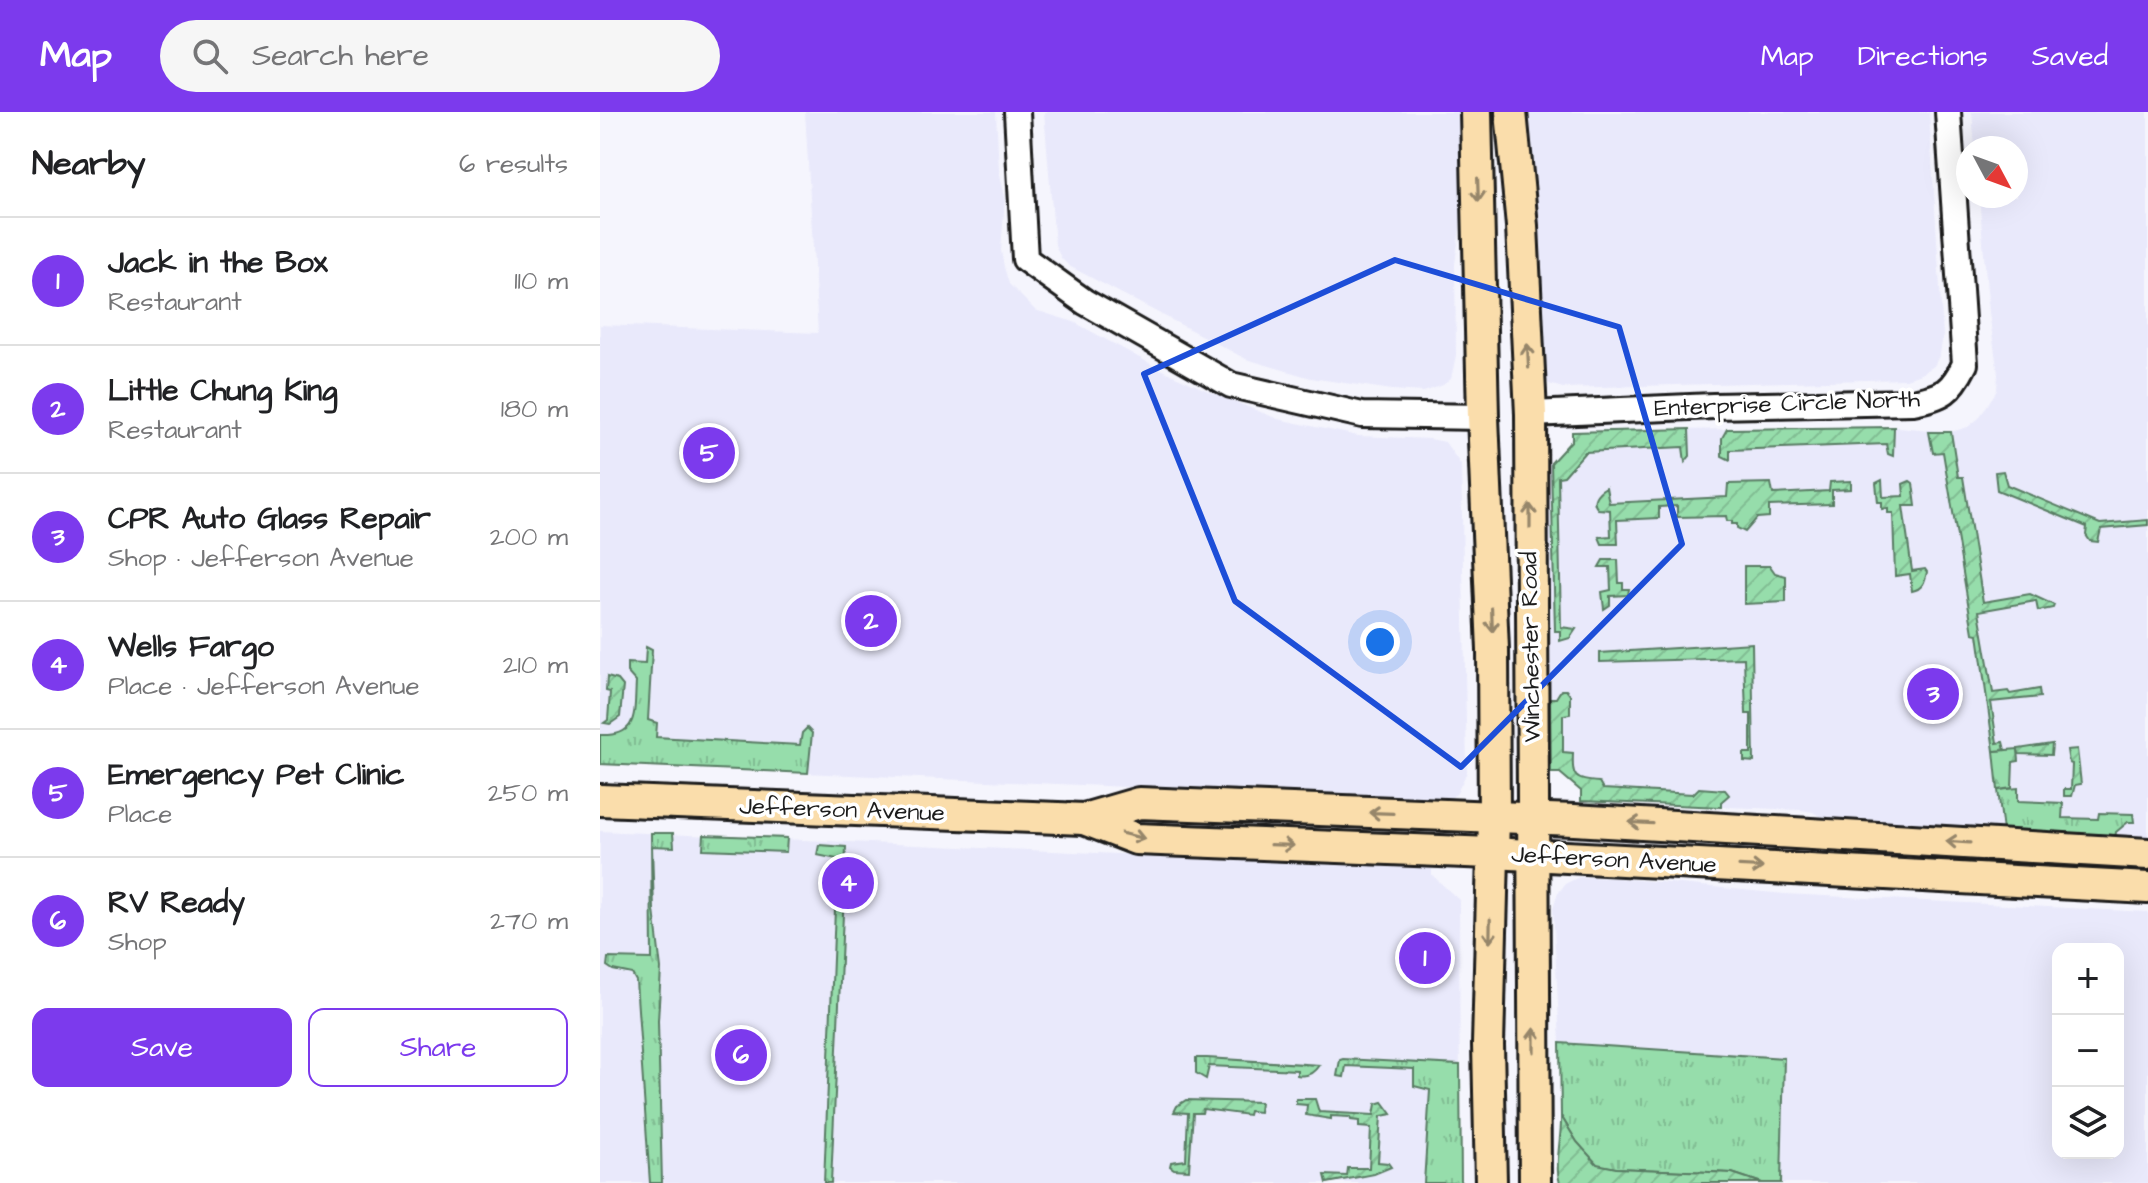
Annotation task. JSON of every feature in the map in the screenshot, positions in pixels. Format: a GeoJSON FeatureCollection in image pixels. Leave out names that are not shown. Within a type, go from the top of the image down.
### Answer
{"type":"FeatureCollection","features":[{"type":"Feature","properties":{"kind":"main road","name":"Winchester Road"},"geometry":{"type":"LineString","coordinates":[[1476,112],[1483,417],[1493,650],[1494,817],[1488,1045],[1491,1183]]}},
{"type":"Feature","properties":{"kind":"main road","name":"Winchester Road"},"geometry":{"type":"LineString","coordinates":[[1511,112],[1522,226],[1531,414],[1535,1183]]}},
{"type":"Feature","properties":{"kind":"main road","name":"Jefferson Avenue"},"geometry":{"type":"LineString","coordinates":[[600,800],[1084,819],[1139,803],[1784,830],[2145,854]]}},
{"type":"Feature","properties":{"kind":"main road"},"geometry":{"type":"LineString","coordinates":[[1184,841],[1187,828],[1193,822],[1255,823],[1292,810]]}},
{"type":"Feature","properties":{"kind":"main road","name":"Jefferson Avenue"},"geometry":{"type":"LineString","coordinates":[[1084,819],[1136,839],[1491,853],[2148,888]]}},
{"type":"Feature","properties":{"kind":"main road"},"geometry":{"type":"LineString","coordinates":[[1919,876],[1949,868],[1998,864],[2126,870],[2145,854]]}},
{"type":"Feature","properties":{"kind":"street"},"geometry":{"type":"LineString","coordinates":[[1017,112],[1025,259],[1085,302],[1231,385],[1362,415],[1483,417]]}},
{"type":"Feature","properties":{"kind":"street","name":"Enterprise Circle North"},"geometry":{"type":"LineString","coordinates":[[1531,414],[1913,402],[1938,397],[1954,386],[1965,364],[1948,112]]}},
{"type":"Feature","properties":{"kind":"highlighted area"},"geometry":{"type":"Polygon","coordinates":[[[1395,260],[1619,327],[1682,544],[1461,767],[1235,601],[1144,374],[1395,260]]]}},
{"type":"Feature","properties":{"kind":"shaded area"},"geometry":{"type":"Polygon","coordinates":[[[805,112],[996,112],[999,170],[1005,198],[1001,251],[1004,267],[1009,284],[1035,310],[1074,322],[1160,369],[1278,419],[1358,436],[1445,442],[1461,465],[1467,772],[1457,793],[1447,801],[600,764],[600,325],[818,333],[805,112]]]}},
{"type":"Feature","properties":{"kind":"shaded area"},"geometry":{"type":"Polygon","coordinates":[[[1044,112],[1460,112],[1464,198],[1455,264],[1456,355],[1451,379],[1424,392],[1392,390],[1311,378],[1246,359],[1069,266],[1055,245],[1044,112]]]}},
{"type":"Feature","properties":{"kind":"shaded area"},"geometry":{"type":"Polygon","coordinates":[[[1527,112],[1929,112],[1943,336],[1934,366],[1906,379],[1563,388],[1549,384],[1543,376],[1529,190],[1527,112]]]}},
{"type":"Feature","properties":{"kind":"shaded area"},"geometry":{"type":"Polygon","coordinates":[[[1972,112],[2148,112],[2148,839],[1830,823],[1813,812],[1800,810],[1581,801],[1581,791],[1560,773],[1551,773],[1545,463],[1553,463],[1572,440],[1572,432],[1888,426],[1951,432],[1968,427],[1979,418],[1997,390],[1998,374],[1980,208],[2028,208],[2028,136],[1974,136],[1972,112]]]}},
{"type":"Feature","properties":{"kind":"shaded area"},"geometry":{"type":"Polygon","coordinates":[[[600,831],[1432,868],[1432,875],[1459,900],[1460,1122],[1434,1183],[600,1183],[600,831]]]}},
{"type":"Feature","properties":{"kind":"shaded area"},"geometry":{"type":"Polygon","coordinates":[[[1579,877],[1618,878],[1785,894],[2148,912],[2148,1183],[1781,1183],[1783,1058],[1560,1043],[1553,908],[1565,884],[1579,877]]]}},
{"type":"Feature","properties":{"kind":"green space"},"geometry":{"type":"Polygon","coordinates":[[[1894,427],[1893,456],[1888,454],[1886,444],[1730,450],[1730,460],[1722,456],[1722,438],[1727,429],[1894,427]]]}},
{"type":"Feature","properties":{"kind":"green space"},"geometry":{"type":"Polygon","coordinates":[[[1689,429],[1690,456],[1685,462],[1683,447],[1585,452],[1564,476],[1558,477],[1561,627],[1576,629],[1570,638],[1560,641],[1560,631],[1555,631],[1551,463],[1572,440],[1572,432],[1689,429]]]}},
{"type":"Feature","properties":{"kind":"green space"},"geometry":{"type":"Polygon","coordinates":[[[1929,432],[1951,432],[1958,477],[1963,477],[1983,602],[2030,594],[2054,605],[2053,608],[2038,611],[2036,601],[1979,611],[1993,693],[2008,691],[2010,694],[2039,689],[2040,697],[1991,702],[1997,743],[2003,742],[2005,750],[1994,751],[1978,634],[1973,633],[1943,452],[1933,453],[1929,432]]]}},
{"type":"Feature","properties":{"kind":"green space"},"geometry":{"type":"Polygon","coordinates":[[[2003,471],[2007,485],[2100,524],[2148,520],[2148,525],[2101,529],[2098,542],[2090,541],[2086,535],[2087,527],[1997,490],[1995,472],[2003,471]]]}},
{"type":"Feature","properties":{"kind":"green space"},"geometry":{"type":"Polygon","coordinates":[[[1882,480],[1883,497],[1904,496],[1903,484],[1913,483],[1916,506],[1903,506],[1912,571],[1925,569],[1927,572],[1923,584],[1916,590],[1912,591],[1910,574],[1895,576],[1893,513],[1888,513],[1888,508],[1882,509],[1882,502],[1878,502],[1876,483],[1882,480]]]}},
{"type":"Feature","properties":{"kind":"green space"},"geometry":{"type":"Polygon","coordinates":[[[1851,481],[1851,489],[1832,490],[1832,504],[1769,506],[1769,517],[1757,518],[1745,532],[1737,528],[1737,524],[1727,521],[1726,516],[1677,517],[1677,506],[1659,507],[1659,518],[1617,520],[1618,544],[1602,544],[1599,537],[1611,536],[1610,510],[1598,509],[1595,503],[1597,494],[1606,487],[1609,503],[1727,497],[1728,484],[1771,483],[1773,494],[1829,491],[1830,482],[1851,481]]]}},
{"type":"Feature","properties":{"kind":"green space"},"geometry":{"type":"Polygon","coordinates":[[[1603,560],[1618,560],[1619,583],[1623,583],[1623,589],[1629,589],[1628,595],[1610,596],[1610,605],[1604,609],[1602,592],[1611,590],[1610,567],[1599,567],[1603,560]]]}},
{"type":"Feature","properties":{"kind":"green space"},"geometry":{"type":"Polygon","coordinates":[[[1744,566],[1770,566],[1775,573],[1786,576],[1786,602],[1744,604],[1744,566]]]}},
{"type":"Feature","properties":{"kind":"green space"},"geometry":{"type":"Polygon","coordinates":[[[1752,643],[1754,762],[1744,761],[1744,753],[1751,753],[1751,714],[1746,714],[1744,658],[1600,662],[1600,653],[1752,643]]]}},
{"type":"Feature","properties":{"kind":"green space"},"geometry":{"type":"Polygon","coordinates":[[[646,647],[652,650],[648,720],[657,723],[656,737],[800,745],[802,733],[807,728],[812,733],[808,773],[600,764],[600,735],[622,732],[632,721],[636,682],[627,672],[627,663],[645,664],[646,647]]]}},
{"type":"Feature","properties":{"kind":"green space"},"geometry":{"type":"Polygon","coordinates":[[[607,677],[618,680],[623,686],[620,717],[610,724],[604,723],[608,720],[610,692],[606,691],[607,677]]]}},
{"type":"Feature","properties":{"kind":"green space"},"geometry":{"type":"Polygon","coordinates":[[[1561,690],[1566,690],[1570,695],[1570,714],[1563,715],[1563,752],[1573,753],[1574,773],[1580,779],[1599,782],[1603,789],[1693,794],[1699,788],[1725,790],[1729,795],[1721,802],[1721,807],[1581,801],[1581,791],[1560,773],[1551,773],[1550,698],[1556,698],[1561,690]]]}},
{"type":"Feature","properties":{"kind":"green space"},"geometry":{"type":"Polygon","coordinates":[[[2052,744],[2051,755],[2019,754],[2018,749],[2052,744]]]}},
{"type":"Feature","properties":{"kind":"green space"},"geometry":{"type":"Polygon","coordinates":[[[2018,749],[2019,761],[2013,762],[2012,788],[1998,790],[1994,751],[2018,749]]]}},
{"type":"Feature","properties":{"kind":"green space"},"geometry":{"type":"Polygon","coordinates":[[[2077,749],[2081,784],[2075,785],[2072,796],[2064,796],[2064,789],[2071,789],[2072,764],[2069,763],[2067,750],[2077,749]]]}},
{"type":"Feature","properties":{"kind":"green space"},"geometry":{"type":"Polygon","coordinates":[[[2018,788],[2018,801],[2063,803],[2062,818],[2098,819],[2099,813],[2133,814],[2134,822],[2128,822],[2116,832],[2115,838],[2003,831],[1998,790],[2018,788]]]}},
{"type":"Feature","properties":{"kind":"green space"},"geometry":{"type":"Polygon","coordinates":[[[651,833],[673,833],[674,847],[652,846],[654,910],[661,969],[658,1021],[662,1183],[650,1183],[636,981],[632,974],[607,966],[608,958],[652,959],[651,833]]]}},
{"type":"Feature","properties":{"kind":"green space"},"geometry":{"type":"Polygon","coordinates":[[[704,835],[787,838],[786,852],[703,849],[704,835]]]}},
{"type":"Feature","properties":{"kind":"green space"},"geometry":{"type":"Polygon","coordinates":[[[819,845],[846,847],[831,1183],[824,1183],[837,859],[817,855],[819,845]]]}},
{"type":"Feature","properties":{"kind":"green space"},"geometry":{"type":"Polygon","coordinates":[[[1560,1043],[1784,1058],[1781,1183],[1762,1183],[1732,1173],[1597,1165],[1577,1142],[1561,1116],[1560,1043]]]}},
{"type":"Feature","properties":{"kind":"green space"},"geometry":{"type":"Polygon","coordinates":[[[1196,1058],[1319,1065],[1310,1074],[1300,1075],[1297,1075],[1297,1070],[1209,1066],[1206,1079],[1196,1073],[1196,1058]]]}},
{"type":"Feature","properties":{"kind":"green space"},"geometry":{"type":"Polygon","coordinates":[[[1340,1060],[1460,1065],[1461,1183],[1424,1183],[1430,1090],[1414,1086],[1414,1069],[1346,1066],[1344,1077],[1337,1076],[1340,1060]]]}},
{"type":"Feature","properties":{"kind":"green space"},"geometry":{"type":"Polygon","coordinates":[[[1296,1099],[1315,1099],[1319,1112],[1374,1115],[1376,1104],[1383,1102],[1392,1114],[1381,1116],[1378,1162],[1388,1163],[1391,1167],[1374,1174],[1327,1183],[1325,1175],[1347,1176],[1348,1168],[1369,1168],[1371,1128],[1359,1127],[1359,1121],[1350,1117],[1331,1116],[1331,1119],[1306,1115],[1307,1105],[1296,1104],[1296,1099]]]}},
{"type":"Feature","properties":{"kind":"green space"},"geometry":{"type":"Polygon","coordinates":[[[1186,1100],[1260,1102],[1259,1112],[1249,1111],[1248,1115],[1203,1109],[1202,1113],[1193,1113],[1189,1170],[1174,1169],[1170,1166],[1171,1162],[1186,1160],[1188,1113],[1174,1112],[1186,1100]]]}},
{"type":"Feature","properties":{"kind":"green space"},"geometry":{"type":"Polygon","coordinates":[[[1561,1116],[1577,1142],[1597,1164],[1616,1168],[1732,1173],[1762,1183],[1560,1183],[1561,1116]]]}},
{"type":"Feature","properties":{"kind":"place","name":"Emergency Pet Clinic"},"geometry":{"type":"Point","coordinates":[709,453]}},
{"type":"Feature","properties":{"kind":"place","name":"Little Chung King"},"geometry":{"type":"Point","coordinates":[871,621]}},
{"type":"Feature","properties":{"kind":"place","name":"CPR Auto Glass Repair"},"geometry":{"type":"Point","coordinates":[1933,694]}},
{"type":"Feature","properties":{"kind":"place","name":"Wells Fargo"},"geometry":{"type":"Point","coordinates":[848,883]}},
{"type":"Feature","properties":{"kind":"place","name":"Jack in the Box"},"geometry":{"type":"Point","coordinates":[1425,958]}},
{"type":"Feature","properties":{"kind":"place","name":"RV Ready"},"geometry":{"type":"Point","coordinates":[741,1055]}}]}
